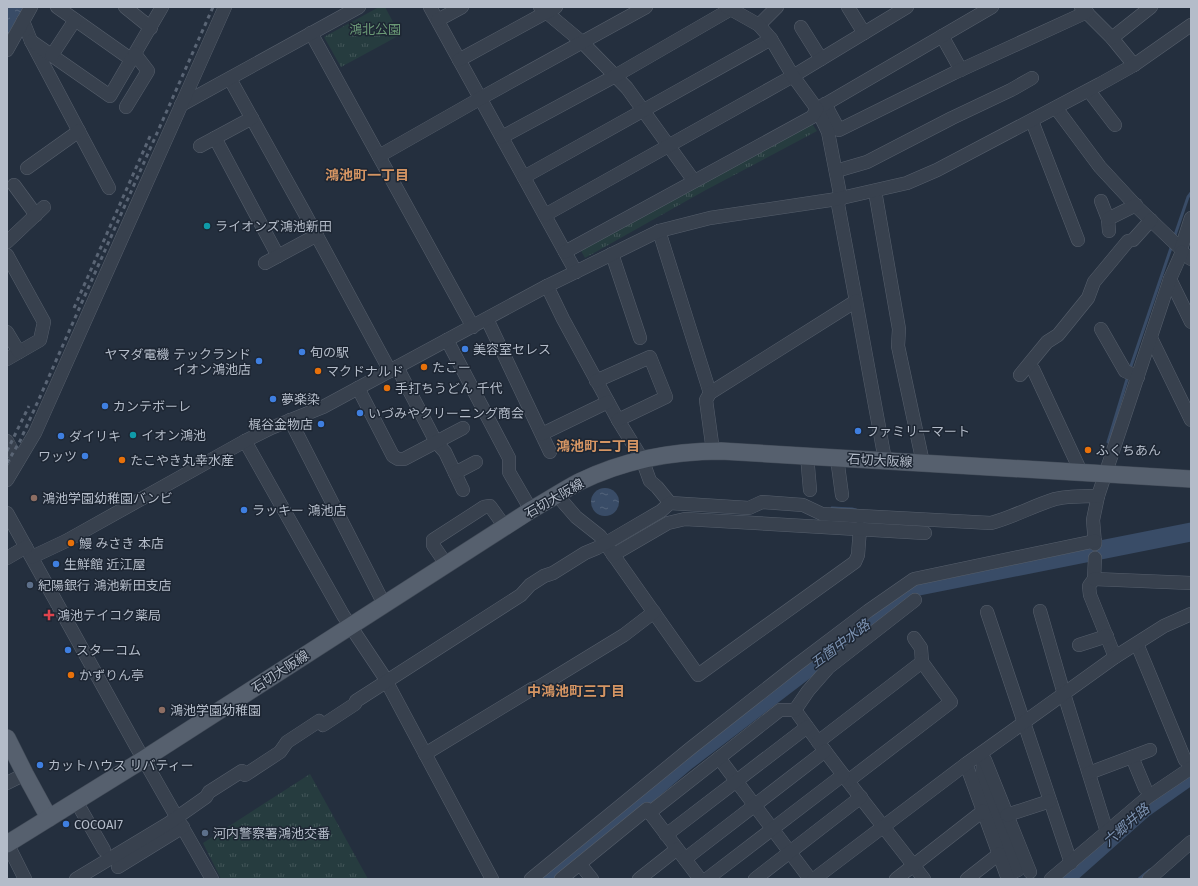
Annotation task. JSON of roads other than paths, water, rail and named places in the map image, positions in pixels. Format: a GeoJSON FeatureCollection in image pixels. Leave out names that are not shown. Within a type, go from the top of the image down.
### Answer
{"type":"FeatureCollection","features":[{"type":"Feature","properties":{"kind":"main road","name":"石切大阪線"},"geometry":{"type":"LineString","coordinates":[[7,844],[144,759],[504,526],[580,482],[642,459],[678,452],[713,451],[807,455],[1191,479]]}},
{"type":"Feature","properties":{"kind":"main road"},"geometry":{"type":"LineString","coordinates":[[7,738],[24,774],[49,818]]}},
{"type":"Feature","properties":{"kind":"street"},"geometry":{"type":"LineString","coordinates":[[7,50],[31,7]]}},
{"type":"Feature","properties":{"kind":"street"},"geometry":{"type":"LineString","coordinates":[[57,7],[134,57],[148,71],[126,107]]}},
{"type":"Feature","properties":{"kind":"street"},"geometry":{"type":"LineString","coordinates":[[125,7],[151,28]]}},
{"type":"Feature","properties":{"kind":"street"},"geometry":{"type":"LineString","coordinates":[[31,41],[110,96],[162,7]]}},
{"type":"Feature","properties":{"kind":"street"},"geometry":{"type":"LineString","coordinates":[[7,480],[35,433],[225,7]]}},
{"type":"Feature","properties":{"kind":"street"},"geometry":{"type":"LineString","coordinates":[[181,105],[359,7]]}},
{"type":"Feature","properties":{"kind":"street"},"geometry":{"type":"LineString","coordinates":[[430,7],[576,272]]}},
{"type":"Feature","properties":{"kind":"street"},"geometry":{"type":"LineString","coordinates":[[438,20],[462,7]]}},
{"type":"Feature","properties":{"kind":"street"},"geometry":{"type":"LineString","coordinates":[[379,156],[646,7]]}},
{"type":"Feature","properties":{"kind":"street"},"geometry":{"type":"LineString","coordinates":[[758,25],[777,7]]}},
{"type":"Feature","properties":{"kind":"street"},"geometry":{"type":"LineString","coordinates":[[848,7],[864,33]]}},
{"type":"Feature","properties":{"kind":"street"},"geometry":{"type":"LineString","coordinates":[[545,215],[821,60],[906,7]]}},
{"type":"Feature","properties":{"kind":"street"},"geometry":{"type":"LineString","coordinates":[[566,252],[812,118],[821,107],[992,7]]}},
{"type":"Feature","properties":{"kind":"street"},"geometry":{"type":"LineString","coordinates":[[502,137],[615,76],[729,8],[758,25],[771,39],[793,76],[821,107],[839,130],[1084,10],[1112,38],[1134,65]]}},
{"type":"Feature","properties":{"kind":"street"},"geometry":{"type":"LineString","coordinates":[[459,60],[548,9],[627,88],[694,181]]}},
{"type":"Feature","properties":{"kind":"street"},"geometry":{"type":"LineString","coordinates":[[1112,38],[1146,9]]}},
{"type":"Feature","properties":{"kind":"street"},"geometry":{"type":"LineString","coordinates":[[52,56],[75,20]]}},
{"type":"Feature","properties":{"kind":"street"},"geometry":{"type":"LineString","coordinates":[[23,21],[31,41],[109,188]]}},
{"type":"Feature","properties":{"kind":"street"},"geometry":{"type":"LineString","coordinates":[[7,558],[66,541],[245,441],[271,428],[323,407],[547,286],[659,231],[710,218],[839,199],[907,183],[937,170],[1089,91],[1134,65],[1191,25]]}},
{"type":"Feature","properties":{"kind":"street"},"geometry":{"type":"LineString","coordinates":[[801,27],[821,60]]}},
{"type":"Feature","properties":{"kind":"street"},"geometry":{"type":"LineString","coordinates":[[311,33],[473,327]]}},
{"type":"Feature","properties":{"kind":"street"},"geometry":{"type":"LineString","coordinates":[[942,36],[961,70]]}},
{"type":"Feature","properties":{"kind":"street"},"geometry":{"type":"LineString","coordinates":[[524,176],[771,39]]}},
{"type":"Feature","properties":{"kind":"street"},"geometry":{"type":"LineString","coordinates":[[836,171],[867,162],[1032,78]]}},
{"type":"Feature","properties":{"kind":"street"},"geometry":{"type":"LineString","coordinates":[[230,79],[317,235],[436,442],[445,452],[463,490]]}},
{"type":"Feature","properties":{"kind":"street"},"geometry":{"type":"LineString","coordinates":[[1089,91],[1116,125]]}},
{"type":"Feature","properties":{"kind":"street"},"geometry":{"type":"LineString","coordinates":[[821,107],[836,171],[839,199],[856,301],[885,460]]}},
{"type":"Feature","properties":{"kind":"street"},"geometry":{"type":"LineString","coordinates":[[1056,108],[1100,167],[1183,252]]}},
{"type":"Feature","properties":{"kind":"street"},"geometry":{"type":"LineString","coordinates":[[200,146],[252,118]]}},
{"type":"Feature","properties":{"kind":"street"},"geometry":{"type":"LineString","coordinates":[[1032,121],[1078,240]]}},
{"type":"Feature","properties":{"kind":"street"},"geometry":{"type":"LineString","coordinates":[[7,242],[40,211],[17,180],[79,130]]}},
{"type":"Feature","properties":{"kind":"street"},"geometry":{"type":"LineString","coordinates":[[215,138],[278,256]]}},
{"type":"Feature","properties":{"kind":"street"},"geometry":{"type":"LineString","coordinates":[[875,191],[900,328],[898,346],[923,463]]}},
{"type":"Feature","properties":{"kind":"street"},"geometry":{"type":"LineString","coordinates":[[1101,201],[1109,225],[1136,205]]}},
{"type":"Feature","properties":{"kind":"street"},"geometry":{"type":"LineString","coordinates":[[531,879],[697,743],[844,629],[914,579],[1095,542],[1093,520],[1098,496],[1106,474],[1132,374],[1151,338],[1170,279],[1183,252],[1191,218]]}},
{"type":"Feature","properties":{"kind":"street"},"geometry":{"type":"LineString","coordinates":[[1020,375],[1046,342],[1058,335],[1088,298],[1094,282],[1128,241],[1133,240],[1151,220]]}},
{"type":"Feature","properties":{"kind":"street"},"geometry":{"type":"LineString","coordinates":[[659,231],[710,393]]}},
{"type":"Feature","properties":{"kind":"street"},"geometry":{"type":"LineString","coordinates":[[265,263],[317,235]]}},
{"type":"Feature","properties":{"kind":"street"},"geometry":{"type":"LineString","coordinates":[[612,254],[640,338]]}},
{"type":"Feature","properties":{"kind":"street"},"geometry":{"type":"LineString","coordinates":[[7,255],[44,322],[40,340],[7,359]]}},
{"type":"Feature","properties":{"kind":"street"},"geometry":{"type":"LineString","coordinates":[[1170,279],[1191,322]]}},
{"type":"Feature","properties":{"kind":"street"},"geometry":{"type":"LineString","coordinates":[[547,286],[596,381],[642,459],[650,481],[670,503],[749,508],[762,502],[803,505],[822,514],[991,523],[1003,520],[1056,499],[1098,496]]}},
{"type":"Feature","properties":{"kind":"street"},"geometry":{"type":"LineString","coordinates":[[713,451],[706,400],[710,393],[856,301]]}},
{"type":"Feature","properties":{"kind":"street"},"geometry":{"type":"LineString","coordinates":[[487,319],[550,452]]}},
{"type":"Feature","properties":{"kind":"street"},"geometry":{"type":"LineString","coordinates":[[1101,329],[1132,374]]}},
{"type":"Feature","properties":{"kind":"street"},"geometry":{"type":"LineString","coordinates":[[7,332],[19,352]]}},
{"type":"Feature","properties":{"kind":"street"},"geometry":{"type":"LineString","coordinates":[[1151,338],[1191,420]]}},
{"type":"Feature","properties":{"kind":"street"},"geometry":{"type":"LineString","coordinates":[[447,340],[509,458],[509,472],[531,510]]}},
{"type":"Feature","properties":{"kind":"street"},"geometry":{"type":"LineString","coordinates":[[596,381],[650,357],[666,397],[618,420]]}},
{"type":"Feature","properties":{"kind":"street"},"geometry":{"type":"LineString","coordinates":[[1033,369],[1081,472]]}},
{"type":"Feature","properties":{"kind":"street"},"geometry":{"type":"LineString","coordinates":[[358,388],[393,456],[398,459],[404,459],[463,428]]}},
{"type":"Feature","properties":{"kind":"street"},"geometry":{"type":"LineString","coordinates":[[542,434],[608,402]]}},
{"type":"Feature","properties":{"kind":"street"},"geometry":{"type":"LineString","coordinates":[[290,420],[384,604]]}},
{"type":"Feature","properties":{"kind":"street"},"geometry":{"type":"LineString","coordinates":[[7,441],[18,461]]}},
{"type":"Feature","properties":{"kind":"street"},"geometry":{"type":"LineString","coordinates":[[245,441],[342,615],[386,682],[492,879]]}},
{"type":"Feature","properties":{"kind":"street"},"geometry":{"type":"LineString","coordinates":[[807,455],[810,490]]}},
{"type":"Feature","properties":{"kind":"street"},"geometry":{"type":"LineString","coordinates":[[837,458],[842,495]]}},
{"type":"Feature","properties":{"kind":"street"},"geometry":{"type":"LineString","coordinates":[[455,473],[476,462]]}},
{"type":"Feature","properties":{"kind":"street"},"geometry":{"type":"LineString","coordinates":[[557,495],[576,517],[600,536],[698,675],[855,562],[858,555],[860,528]]}},
{"type":"Feature","properties":{"kind":"street"},"geometry":{"type":"LineString","coordinates":[[118,867],[180,822],[206,797],[209,792],[242,771],[245,775],[280,752],[287,742],[319,721],[322,725],[355,704],[356,701],[521,595],[530,585],[544,576],[553,573],[585,553],[606,544],[661,511],[670,503]]}},
{"type":"Feature","properties":{"kind":"street"},"geometry":{"type":"LineString","coordinates":[[433,545],[434,539],[488,505],[504,526]]}},
{"type":"Feature","properties":{"kind":"street"},"geometry":{"type":"LineString","coordinates":[[7,513],[212,879]]}},
{"type":"Feature","properties":{"kind":"street"},"geometry":{"type":"LineString","coordinates":[[613,555],[668,523],[685,519],[925,532]]}},
{"type":"Feature","properties":{"kind":"street"},"geometry":{"type":"LineString","coordinates":[[426,532],[446,564]]}},
{"type":"Feature","properties":{"kind":"street"},"geometry":{"type":"LineString","coordinates":[[1095,558],[1094,579],[1090,586],[1090,595],[1116,658]]}},
{"type":"Feature","properties":{"kind":"street"},"geometry":{"type":"LineString","coordinates":[[1094,579],[1191,583]]}},
{"type":"Feature","properties":{"kind":"street"},"geometry":{"type":"LineString","coordinates":[[795,710],[808,691],[829,667],[916,600]]}},
{"type":"Feature","properties":{"kind":"street"},"geometry":{"type":"LineString","coordinates":[[1040,611],[1107,832]]}},
{"type":"Feature","properties":{"kind":"street"},"geometry":{"type":"LineString","coordinates":[[425,754],[532,688],[539,687],[624,635],[654,612]]}},
{"type":"Feature","properties":{"kind":"street"},"geometry":{"type":"LineString","coordinates":[[987,612],[1071,863]]}},
{"type":"Feature","properties":{"kind":"street"},"geometry":{"type":"LineString","coordinates":[[814,879],[966,764],[1064,694],[1164,626],[1191,614]]}},
{"type":"Feature","properties":{"kind":"street"},"geometry":{"type":"LineString","coordinates":[[844,629],[856,647]]}},
{"type":"Feature","properties":{"kind":"street"},"geometry":{"type":"LineString","coordinates":[[1079,646],[1107,636]]}},
{"type":"Feature","properties":{"kind":"street"},"geometry":{"type":"LineString","coordinates":[[562,879],[646,809],[700,878],[772,829],[846,778],[951,702],[922,662],[921,648],[914,638]]}},
{"type":"Feature","properties":{"kind":"street"},"geometry":{"type":"LineString","coordinates":[[1051,879],[1188,764],[1137,644]]}},
{"type":"Feature","properties":{"kind":"street"},"geometry":{"type":"LineString","coordinates":[[639,879],[681,854],[754,805],[821,746],[922,662]]}},
{"type":"Feature","properties":{"kind":"street"},"geometry":{"type":"LineString","coordinates":[[649,813],[780,710],[795,710]]}},
{"type":"Feature","properties":{"kind":"street"},"geometry":{"type":"LineString","coordinates":[[795,710],[924,879]]}},
{"type":"Feature","properties":{"kind":"street"},"geometry":{"type":"LineString","coordinates":[[666,835],[807,727]]}},
{"type":"Feature","properties":{"kind":"street"},"geometry":{"type":"LineString","coordinates":[[1089,773],[1150,750]]}},
{"type":"Feature","properties":{"kind":"street"},"geometry":{"type":"LineString","coordinates":[[981,754],[1030,872]]}},
{"type":"Feature","properties":{"kind":"street"},"geometry":{"type":"LineString","coordinates":[[966,764],[1008,877],[1018,870],[982,779],[983,764],[981,754]]}},
{"type":"Feature","properties":{"kind":"street"},"geometry":{"type":"LineString","coordinates":[[1132,757],[1145,788]]}},
{"type":"Feature","properties":{"kind":"street"},"geometry":{"type":"LineString","coordinates":[[719,758],[810,879]]}},
{"type":"Feature","properties":{"kind":"street"},"geometry":{"type":"LineString","coordinates":[[7,783],[24,774]]}},
{"type":"Feature","properties":{"kind":"street"},"geometry":{"type":"LineString","coordinates":[[755,879],[861,797]]}},
{"type":"Feature","properties":{"kind":"street"},"geometry":{"type":"LineString","coordinates":[[76,801],[104,850]]}},
{"type":"Feature","properties":{"kind":"street"},"geometry":{"type":"LineString","coordinates":[[1007,815],[1050,801]]}},
{"type":"Feature","properties":{"kind":"street"},"geometry":{"type":"LineString","coordinates":[[896,879],[983,811]]}},
{"type":"Feature","properties":{"kind":"street"},"geometry":{"type":"LineString","coordinates":[[76,879],[156,831],[180,822]]}},
{"type":"Feature","properties":{"kind":"street"},"geometry":{"type":"LineString","coordinates":[[1150,879],[1191,842]]}},
{"type":"Feature","properties":{"kind":"street"},"geometry":{"type":"LineString","coordinates":[[7,844],[25,879]]}},
{"type":"Feature","properties":{"kind":"street"},"geometry":{"type":"LineString","coordinates":[[967,879],[999,854]]}},
{"type":"Feature","properties":{"kind":"street"},"geometry":{"type":"LineString","coordinates":[[580,864],[592,879]]}},
{"type":"Feature","properties":{"kind":"water"},"geometry":{"type":"Polygon","coordinates":[[[7,7],[24,7],[7,36],[7,7]]]}},
{"type":"Feature","properties":{"kind":"water"},"geometry":{"type":"Polygon","coordinates":[[[605,488],[615,492],[619,502],[615,512],[605,516],[595,512],[591,502],[595,492],[605,488]]]}},
{"type":"Feature","properties":{"kind":"waterway"},"geometry":{"type":"LineString","coordinates":[[1174,238],[1188,197],[1191,193]]}},
{"type":"Feature","properties":{"kind":"waterway"},"geometry":{"type":"LineString","coordinates":[[1130,369],[1172,245]]}},
{"type":"Feature","properties":{"kind":"waterway"},"geometry":{"type":"LineString","coordinates":[[1108,442],[1128,376]]}},
{"type":"Feature","properties":{"kind":"waterway"},"geometry":{"type":"LineString","coordinates":[[832,508],[856,510]]}},
{"type":"Feature","properties":{"kind":"waterway","name":"五箇中水路"},"geometry":{"type":"LineString","coordinates":[[547,879],[685,762],[914,587],[1191,532]]}},
{"type":"Feature","properties":{"kind":"waterway","name":"六郷井路"},"geometry":{"type":"LineString","coordinates":[[1064,879],[1144,808],[1188,777]]}},
{"type":"Feature","properties":{"kind":"waterway"},"geometry":{"type":"LineString","coordinates":[[1139,879],[1150,870]]}},
{"type":"Feature","properties":{"kind":"railway"},"geometry":{"type":"LineString","coordinates":[[7,463],[20,441],[39,399],[213,7]]}},
{"type":"Feature","properties":{"kind":"railway"},"geometry":{"type":"LineString","coordinates":[[74,308],[151,134]]}},
{"type":"Feature","properties":{"kind":"railway"},"geometry":{"type":"LineString","coordinates":[[7,451],[29,406]]}},
{"type":"Feature","properties":{"kind":"place","name":"ライオンズ鴻池新田"},"geometry":{"type":"Point","coordinates":[207,226]}},
{"type":"Feature","properties":{"kind":"place","name":"美容室セレス"},"geometry":{"type":"Point","coordinates":[465,349]}},
{"type":"Feature","properties":{"kind":"place","name":"旬の駅"},"geometry":{"type":"Point","coordinates":[302,352]}},
{"type":"Feature","properties":{"kind":"place","name":"ヤマダ電機 テックランド イオン鴻池店"},"geometry":{"type":"Point","coordinates":[259,361]}},
{"type":"Feature","properties":{"kind":"place","name":"たこー"},"geometry":{"type":"Point","coordinates":[424,367]}},
{"type":"Feature","properties":{"kind":"place","name":"マクドナルド"},"geometry":{"type":"Point","coordinates":[318,371]}},
{"type":"Feature","properties":{"kind":"place","name":"手打ちうどん 千代"},"geometry":{"type":"Point","coordinates":[387,388]}},
{"type":"Feature","properties":{"kind":"place","name":"夢楽染"},"geometry":{"type":"Point","coordinates":[273,399]}},
{"type":"Feature","properties":{"kind":"place","name":"カンテボーレ"},"geometry":{"type":"Point","coordinates":[105,406]}},
{"type":"Feature","properties":{"kind":"place","name":"いづみやクリーニング商会"},"geometry":{"type":"Point","coordinates":[360,413]}},
{"type":"Feature","properties":{"kind":"place","name":"梶谷金物店"},"geometry":{"type":"Point","coordinates":[321,424]}},
{"type":"Feature","properties":{"kind":"place","name":"ファミリーマート"},"geometry":{"type":"Point","coordinates":[858,431]}},
{"type":"Feature","properties":{"kind":"place","name":"イオン鴻池"},"geometry":{"type":"Point","coordinates":[133,435]}},
{"type":"Feature","properties":{"kind":"place","name":"ダイリキ"},"geometry":{"type":"Point","coordinates":[61,436]}},
{"type":"Feature","properties":{"kind":"place","name":"ふくちあん"},"geometry":{"type":"Point","coordinates":[1088,450]}},
{"type":"Feature","properties":{"kind":"place","name":"ワッツ"},"geometry":{"type":"Point","coordinates":[85,456]}},
{"type":"Feature","properties":{"kind":"place","name":"たこやき丸幸水産"},"geometry":{"type":"Point","coordinates":[122,460]}},
{"type":"Feature","properties":{"kind":"place","name":"鴻池学園幼稚園バンビ"},"geometry":{"type":"Point","coordinates":[34,498]}},
{"type":"Feature","properties":{"kind":"place","name":"ラッキー 鴻池店"},"geometry":{"type":"Point","coordinates":[244,510]}},
{"type":"Feature","properties":{"kind":"place","name":"鰻 みさき 本店"},"geometry":{"type":"Point","coordinates":[71,543]}},
{"type":"Feature","properties":{"kind":"place","name":"生鮮館 近江屋"},"geometry":{"type":"Point","coordinates":[56,564]}},
{"type":"Feature","properties":{"kind":"place","name":"紀陽銀行 鴻池新田支店"},"geometry":{"type":"Point","coordinates":[30,585]}},
{"type":"Feature","properties":{"kind":"place","name":"鴻池テイコク薬局"},"geometry":{"type":"Point","coordinates":[49,615]}},
{"type":"Feature","properties":{"kind":"place","name":"スターコム"},"geometry":{"type":"Point","coordinates":[68,650]}},
{"type":"Feature","properties":{"kind":"place","name":"かずりん亭"},"geometry":{"type":"Point","coordinates":[71,675]}},
{"type":"Feature","properties":{"kind":"place","name":"鴻池学園幼稚園"},"geometry":{"type":"Point","coordinates":[162,710]}},
{"type":"Feature","properties":{"kind":"place","name":"カットハウス リバティー"},"geometry":{"type":"Point","coordinates":[40,765]}},
{"type":"Feature","properties":{"kind":"place","name":"COCOAI7"},"geometry":{"type":"Point","coordinates":[66,824]}},
{"type":"Feature","properties":{"kind":"place","name":"河内警察署鴻池交番"},"geometry":{"type":"Point","coordinates":[205,833]}},
{"type":"Feature","properties":{"kind":"district","name":"鴻池町一丁目"},"geometry":{"type":"Point","coordinates":[367,175]}},
{"type":"Feature","properties":{"kind":"district","name":"鴻池町二丁目"},"geometry":{"type":"Point","coordinates":[598,446]}},
{"type":"Feature","properties":{"kind":"district","name":"中鴻池町三丁目"},"geometry":{"type":"Point","coordinates":[576,691]}},
{"type":"Feature","properties":{"kind":"park label","name":"鴻北公園"},"geometry":{"type":"Point","coordinates":[375,29]}}]}
